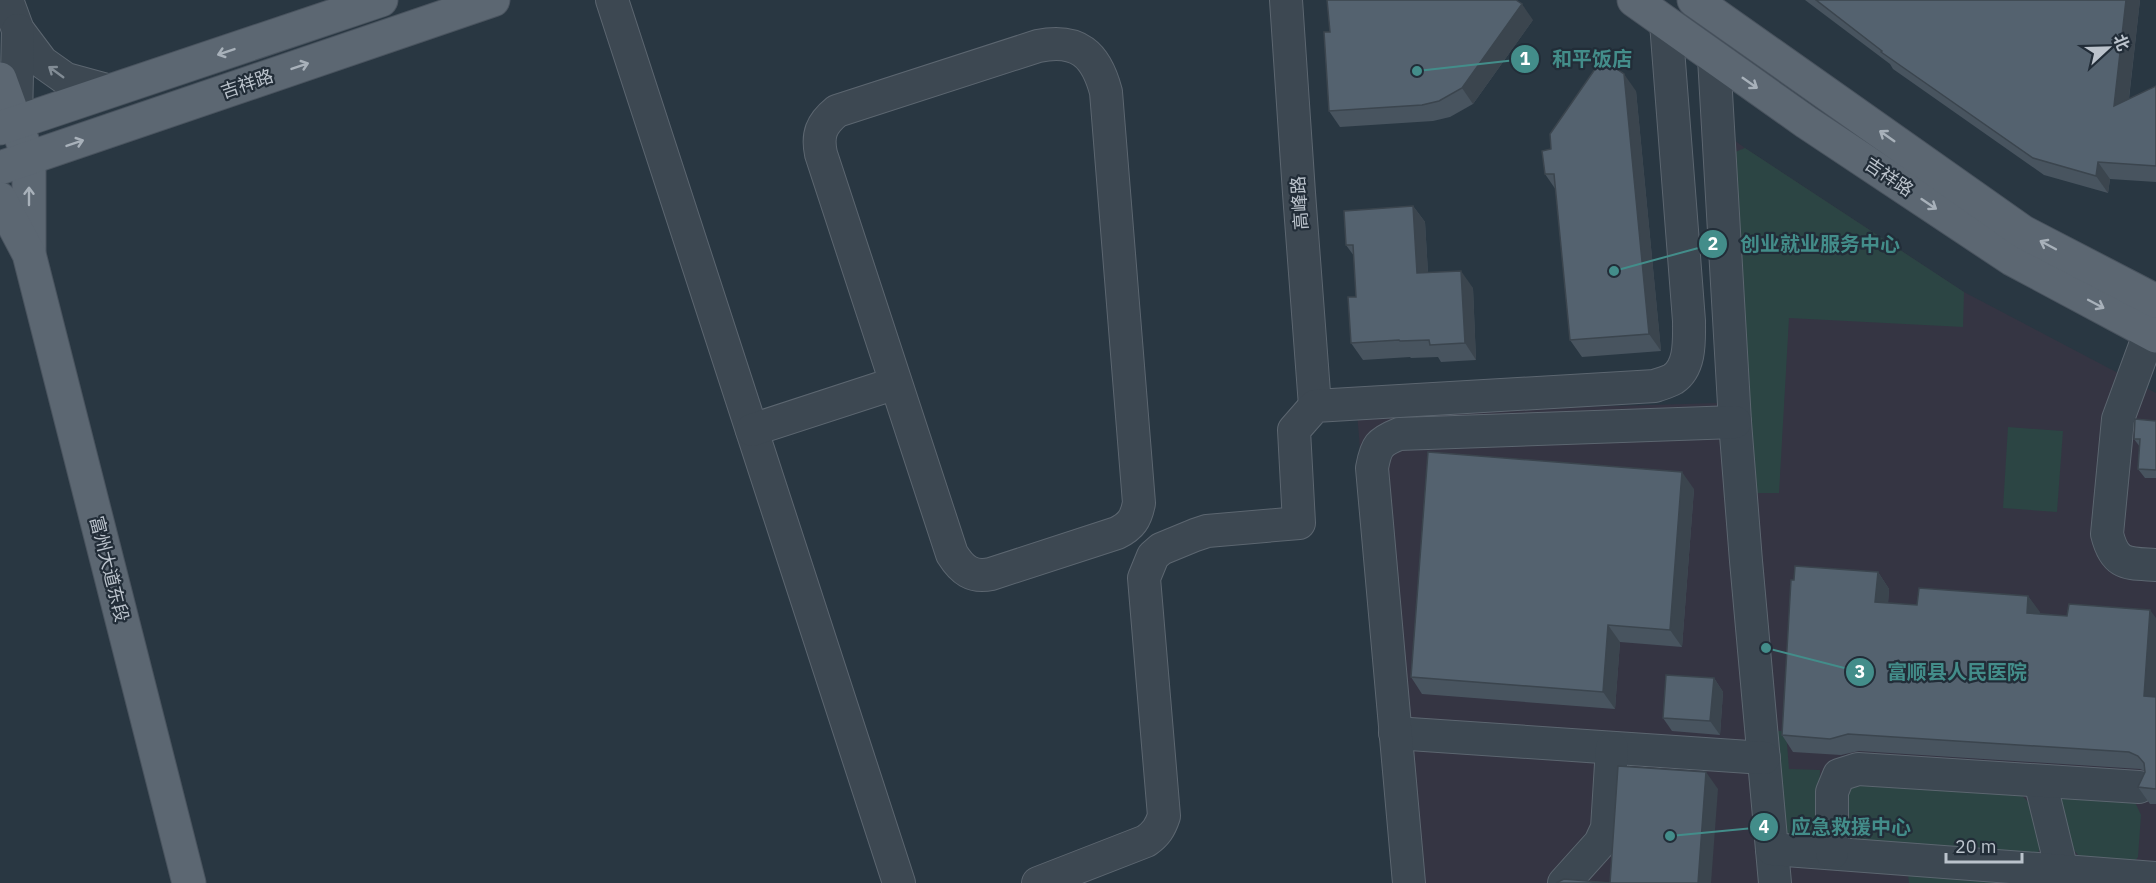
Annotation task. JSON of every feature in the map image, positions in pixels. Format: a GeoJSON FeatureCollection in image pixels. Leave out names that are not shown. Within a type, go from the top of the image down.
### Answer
{"type":"FeatureCollection","features":[{"type":"Feature","properties":{"kind":"main road","name":"吉祥路"},"geometry":{"type":"LineString","coordinates":[[8,125],[381,0]]}},
{"type":"Feature","properties":{"kind":"main road","name":"吉祥路"},"geometry":{"type":"LineString","coordinates":[[14,163],[493,0]]}},
{"type":"Feature","properties":{"kind":"main road","name":"吉祥路"},"geometry":{"type":"LineString","coordinates":[[1634,0],[1806,122],[2012,259],[2154,323]]}},
{"type":"Feature","properties":{"kind":"main road","name":"吉祥路"},"geometry":{"type":"LineString","coordinates":[[1694,0],[2154,323]]}},
{"type":"Feature","properties":{"kind":"main road"},"geometry":{"type":"LineString","coordinates":[[0,79],[29,254]]}},
{"type":"Feature","properties":{"kind":"main road"},"geometry":{"type":"LineString","coordinates":[[0,200],[29,254]]}},
{"type":"Feature","properties":{"kind":"main road","name":"富州大道东段"},"geometry":{"type":"LineString","coordinates":[[29,254],[189,883]]}},
{"type":"Feature","properties":{"kind":"street"},"geometry":{"type":"LineString","coordinates":[[7,0],[18,30],[42,62],[66,79],[110,91]]}},
{"type":"Feature","properties":{"kind":"street"},"geometry":{"type":"LineString","coordinates":[[612,0],[899,883]]}},
{"type":"Feature","properties":{"kind":"street","name":"高峰路"},"geometry":{"type":"LineString","coordinates":[[1286,0],[1315,406]]}},
{"type":"Feature","properties":{"kind":"street"},"geometry":{"type":"LineString","coordinates":[[1038,883],[1146,841],[1155,835],[1160,827],[1164,816],[1144,578],[1147,565],[1161,549],[1208,531],[1299,523],[1294,430],[1315,406],[1655,386],[1674,379],[1683,367],[1689,350],[1689,321],[1666,23]]}},
{"type":"Feature","properties":{"kind":"street"},"geometry":{"type":"LineString","coordinates":[[8,125],[18,30]]}},
{"type":"Feature","properties":{"kind":"street"},"geometry":{"type":"LineString","coordinates":[[1054,43],[1070,46],[1083,52],[1101,72],[1106,92],[1139,503],[1136,517],[1128,527],[1117,533],[991,574],[980,576],[969,574],[960,567],[952,554],[896,383],[821,154],[820,130],[827,119],[837,111],[1038,46],[1054,43]]}},
{"type":"Feature","properties":{"kind":"street"},"geometry":{"type":"LineString","coordinates":[[1714,58],[1735,422],[1775,883]]}},
{"type":"Feature","properties":{"kind":"street"},"geometry":{"type":"LineString","coordinates":[[2154,323],[2118,419],[2107,534],[2111,549],[2128,563],[2156,565]]}},
{"type":"Feature","properties":{"kind":"street"},"geometry":{"type":"LineString","coordinates":[[752,430],[896,383]]}},
{"type":"Feature","properties":{"kind":"street"},"geometry":{"type":"LineString","coordinates":[[1409,883],[1372,468],[1375,452],[1384,440],[1399,434],[1735,422]]}},
{"type":"Feature","properties":{"kind":"street"},"geometry":{"type":"LineString","coordinates":[[1395,733],[1764,758]]}},
{"type":"Feature","properties":{"kind":"street"},"geometry":{"type":"LineString","coordinates":[[1564,883],[1599,843],[1607,828],[1612,748]]}},
{"type":"Feature","properties":{"kind":"street"},"geometry":{"type":"LineString","coordinates":[[1832,853],[1832,792],[1839,775],[1858,769],[2139,787]]}},
{"type":"Feature","properties":{"kind":"street"},"geometry":{"type":"LineString","coordinates":[[2040,781],[2062,871]]}},
{"type":"Feature","properties":{"kind":"street"},"geometry":{"type":"LineString","coordinates":[[1772,849],[2156,878]]}},
{"type":"Feature","properties":{"kind":"shaded area"},"geometry":{"type":"Polygon","coordinates":[[[1700,115],[1745,148],[1964,292],[2156,393],[2156,883],[1396,883],[1357,413],[1720,403],[1700,115]]]}},
{"type":"Feature","properties":{"kind":"green space"},"geometry":{"type":"Polygon","coordinates":[[[1745,148],[1964,292],[1963,327],[1789,318],[1779,493],[1754,493],[1730,170],[1735,152],[1745,148]]]}},
{"type":"Feature","properties":{"kind":"green space"},"geometry":{"type":"Polygon","coordinates":[[[2008,427],[2063,431],[2057,512],[2003,508],[2008,427]]]}},
{"type":"Feature","properties":{"kind":"green space"},"geometry":{"type":"Polygon","coordinates":[[[1770,731],[1786,731],[1789,769],[1820,770],[1818,824],[1810,837],[1789,835],[1782,828],[1770,731]]]}},
{"type":"Feature","properties":{"kind":"green space"},"geometry":{"type":"Polygon","coordinates":[[[1849,784],[2020,794],[2031,806],[2036,819],[2041,838],[2039,850],[2037,854],[1851,841],[1845,835],[1845,790],[1849,784]]]}},
{"type":"Feature","properties":{"kind":"green space"},"geometry":{"type":"Polygon","coordinates":[[[2065,795],[2134,800],[2141,815],[2138,857],[2134,862],[2084,859],[2078,855],[2066,835],[2058,805],[2065,795]]]}},
{"type":"Feature","properties":{"kind":"green space"},"geometry":{"type":"Polygon","coordinates":[[[1908,875],[2046,883],[1909,883],[1908,875]]]}},
{"type":"Feature","properties":{"kind":"building"},"geometry":{"type":"Polygon","coordinates":[[[1327,0],[1516,0],[1522,4],[1462,88],[1439,101],[1422,105],[1329,111],[1324,32],[1330,32],[1327,0]]]}},
{"type":"Feature","properties":{"kind":"building"},"geometry":{"type":"Polygon","coordinates":[[[1816,0],[2126,0],[2114,106],[2156,86],[2156,166],[2098,162],[2096,176],[2033,158],[1881,52],[1816,0]]]}},
{"type":"Feature","properties":{"kind":"building"},"geometry":{"type":"Polygon","coordinates":[[[1602,59],[1624,74],[1649,334],[1570,340],[1554,174],[1545,174],[1542,151],[1551,149],[1550,134],[1602,59]]]}},
{"type":"Feature","properties":{"kind":"building"},"geometry":{"type":"Polygon","coordinates":[[[1413,206],[1417,273],[1461,271],[1465,343],[1430,345],[1429,340],[1399,340],[1351,343],[1348,297],[1356,297],[1353,245],[1346,245],[1344,211],[1413,206]]]}},
{"type":"Feature","properties":{"kind":"building"},"geometry":{"type":"Polygon","coordinates":[[[2135,419],[2156,421],[2156,470],[2138,469],[2140,439],[2134,439],[2135,419]]]}},
{"type":"Feature","properties":{"kind":"building"},"geometry":{"type":"Polygon","coordinates":[[[1428,452],[1682,472],[1670,630],[1608,625],[1603,692],[1411,677],[1428,452]]]}},
{"type":"Feature","properties":{"kind":"building"},"geometry":{"type":"Polygon","coordinates":[[[1795,566],[1878,572],[1875,602],[1917,605],[1919,588],[2028,596],[2027,613],[2067,616],[2069,604],[2150,610],[2144,696],[2156,697],[2156,789],[2138,787],[2145,772],[2144,763],[2138,756],[2129,752],[1848,734],[1830,739],[1782,735],[1791,580],[1794,580],[1795,566]]]}},
{"type":"Feature","properties":{"kind":"building"},"geometry":{"type":"Polygon","coordinates":[[[1666,675],[1714,678],[1710,721],[1663,718],[1666,675]]]}},
{"type":"Feature","properties":{"kind":"building"},"geometry":{"type":"Polygon","coordinates":[[[1618,766],[1706,772],[1698,883],[1610,883],[1618,766]]]}},
{"type":"Feature","properties":{"kind":"building"},"geometry":{"type":"Polygon","coordinates":[[[1564,879],[1610,883],[1556,883],[1564,879]]]}},
{"type":"Feature","properties":{"kind":"place","name":"和平饭店"},"geometry":{"type":"Point","coordinates":[1417,71]}},
{"type":"Feature","properties":{"kind":"place","name":"创业就业服务中心"},"geometry":{"type":"Point","coordinates":[1614,271]}},
{"type":"Feature","properties":{"kind":"place","name":"富顺县人民医院"},"geometry":{"type":"Point","coordinates":[1766,648]}},
{"type":"Feature","properties":{"kind":"place","name":"应急救援中心"},"geometry":{"type":"Point","coordinates":[1670,836]}}]}
